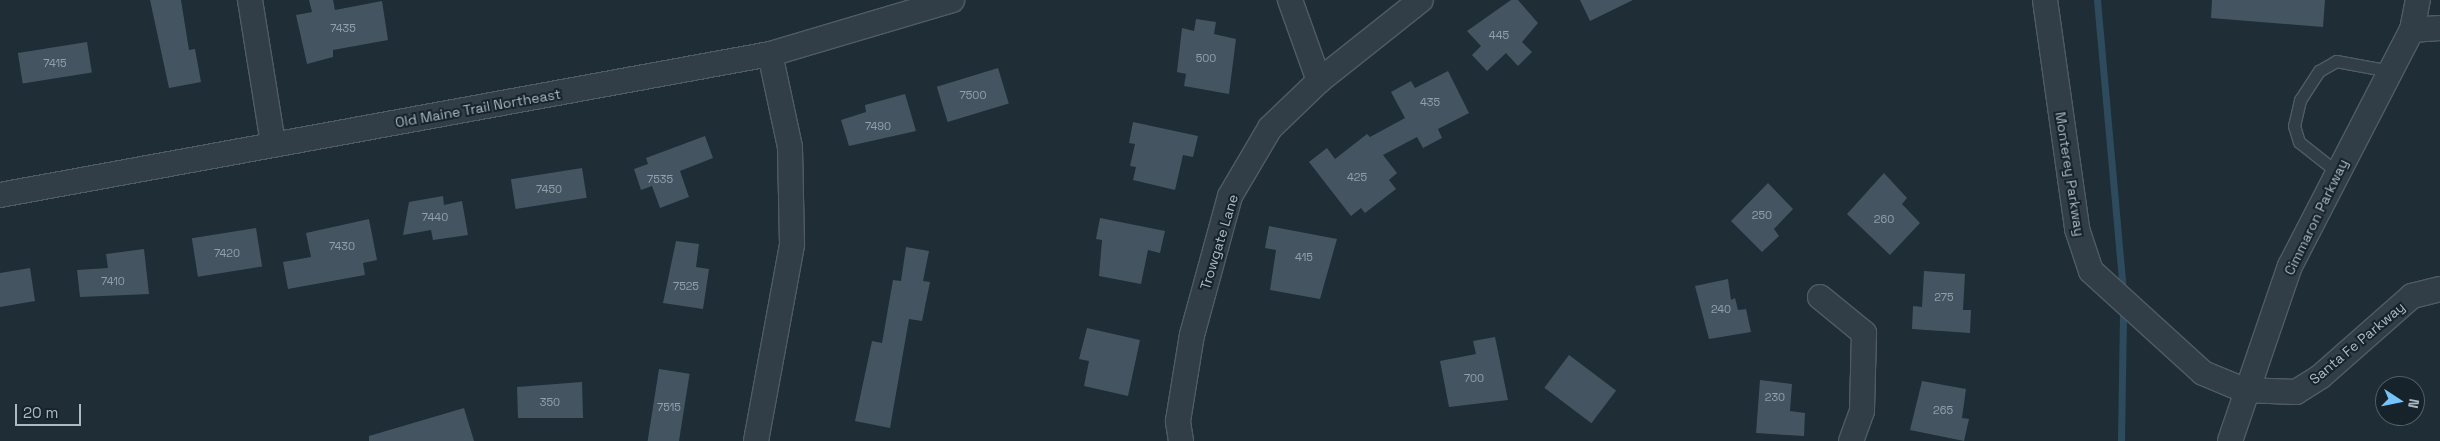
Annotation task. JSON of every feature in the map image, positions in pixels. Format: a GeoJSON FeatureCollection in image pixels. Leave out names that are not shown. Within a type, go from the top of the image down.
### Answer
{"type":"FeatureCollection","features":[{"type":"Feature","properties":{"kind":"street"},"geometry":{"type":"LineString","coordinates":[[250,0],[273,144]]}},
{"type":"Feature","properties":{"kind":"street","name":"Old Maine Trail Northeast"},"geometry":{"type":"LineString","coordinates":[[0,195],[770,54],[952,0]]}},
{"type":"Feature","properties":{"kind":"street"},"geometry":{"type":"LineString","coordinates":[[1290,0],[1320,81]]}},
{"type":"Feature","properties":{"kind":"street","name":"Trowgate Lane"},"geometry":{"type":"LineString","coordinates":[[1181,441],[1178,421],[1192,335],[1230,196],[1270,128],[1320,81],[1421,0]]}},
{"type":"Feature","properties":{"kind":"street","name":"Monterey Parkway"},"geometry":{"type":"LineString","coordinates":[[2045,0],[2077,229],[2091,271],[2104,286],[2203,374],[2244,390]]}},
{"type":"Feature","properties":{"kind":"street","name":"Cimmaron Parkway"},"geometry":{"type":"LineString","coordinates":[[2230,441],[2244,390],[2290,266],[2412,30],[2418,0]]}},
{"type":"Feature","properties":{"kind":"street"},"geometry":{"type":"LineString","coordinates":[[2412,30],[2440,28]]}},
{"type":"Feature","properties":{"kind":"street"},"geometry":{"type":"LineString","coordinates":[[756,441],[792,244],[790,147],[770,54]]}},
{"type":"Feature","properties":{"kind":"street","name":"Santa Fe Parkway"},"geometry":{"type":"LineString","coordinates":[[2244,390],[2296,392],[2320,377],[2412,296],[2440,289]]}},
{"type":"Feature","properties":{"kind":"street"},"geometry":{"type":"LineString","coordinates":[[1820,298],[1864,333],[1862,411],[1850,441]]}},
{"type":"Feature","properties":{"kind":"lane"},"geometry":{"type":"LineString","coordinates":[[2337,172],[2299,142],[2294,126],[2300,100],[2319,71],[2336,61],[2390,71]]}},
{"type":"Feature","properties":{"kind":"building"},"geometry":{"type":"Polygon","coordinates":[[[150,0],[181,0],[189,50],[195,49],[201,82],[169,88],[150,0]]]}},
{"type":"Feature","properties":{"kind":"building"},"geometry":{"type":"Polygon","coordinates":[[[309,0],[333,0],[335,10],[382,1],[388,40],[333,50],[333,57],[307,64],[296,15],[312,12],[309,0]]]}},
{"type":"Feature","properties":{"kind":"building"},"geometry":{"type":"Polygon","coordinates":[[[1511,0],[1518,0],[1538,23],[1522,42],[1532,52],[1518,66],[1506,53],[1487,71],[1472,55],[1481,46],[1467,31],[1511,0]]]}},
{"type":"Feature","properties":{"kind":"building"},"geometry":{"type":"Polygon","coordinates":[[[1580,0],[1633,0],[1590,21],[1580,0]]]}},
{"type":"Feature","properties":{"kind":"building"},"geometry":{"type":"Polygon","coordinates":[[[2212,0],[2325,0],[2323,27],[2211,18],[2212,0]]]}},
{"type":"Feature","properties":{"kind":"building"},"geometry":{"type":"Polygon","coordinates":[[[1196,19],[1216,22],[1214,34],[1236,39],[1229,94],[1184,86],[1186,74],[1177,72],[1182,28],[1194,31],[1196,19]]]}},
{"type":"Feature","properties":{"kind":"building"},"geometry":{"type":"Polygon","coordinates":[[[87,42],[92,73],[23,84],[18,53],[87,42]]]}},
{"type":"Feature","properties":{"kind":"building"},"geometry":{"type":"Polygon","coordinates":[[[998,68],[1009,103],[948,122],[937,87],[998,68]]]}},
{"type":"Feature","properties":{"kind":"building"},"geometry":{"type":"Polygon","coordinates":[[[1448,71],[1469,113],[1438,129],[1442,138],[1423,148],[1417,137],[1383,155],[1397,173],[1389,180],[1396,189],[1365,213],[1361,208],[1351,216],[1309,162],[1327,148],[1335,159],[1367,134],[1370,137],[1405,118],[1391,92],[1411,81],[1415,88],[1448,71]]]}},
{"type":"Feature","properties":{"kind":"building"},"geometry":{"type":"Polygon","coordinates":[[[905,94],[916,131],[849,146],[841,120],[866,112],[865,105],[905,94]]]}},
{"type":"Feature","properties":{"kind":"building"},"geometry":{"type":"Polygon","coordinates":[[[1133,122],[1198,136],[1193,157],[1183,155],[1175,190],[1133,180],[1136,167],[1130,166],[1135,144],[1129,143],[1133,122]]]}},
{"type":"Feature","properties":{"kind":"building"},"geometry":{"type":"Polygon","coordinates":[[[705,136],[713,158],[680,171],[689,197],[660,208],[652,186],[641,190],[634,169],[648,164],[646,158],[705,136]]]}},
{"type":"Feature","properties":{"kind":"building"},"geometry":{"type":"Polygon","coordinates":[[[582,168],[587,198],[516,209],[511,179],[582,168]]]}},
{"type":"Feature","properties":{"kind":"building"},"geometry":{"type":"Polygon","coordinates":[[[1884,173],[1907,198],[1902,204],[1920,223],[1890,255],[1847,214],[1884,173]]]}},
{"type":"Feature","properties":{"kind":"building"},"geometry":{"type":"Polygon","coordinates":[[[1768,183],[1793,209],[1774,229],[1779,236],[1762,252],[1731,221],[1768,183]]]}},
{"type":"Feature","properties":{"kind":"building"},"geometry":{"type":"Polygon","coordinates":[[[443,196],[444,205],[462,201],[468,235],[433,240],[431,230],[403,235],[409,202],[443,196]]]}},
{"type":"Feature","properties":{"kind":"building"},"geometry":{"type":"Polygon","coordinates":[[[1100,218],[1165,231],[1160,253],[1148,250],[1141,284],[1099,276],[1102,240],[1096,239],[1100,218]]]}},
{"type":"Feature","properties":{"kind":"building"},"geometry":{"type":"Polygon","coordinates":[[[369,219],[377,260],[363,263],[365,275],[288,289],[283,262],[311,257],[306,233],[369,219]]]}},
{"type":"Feature","properties":{"kind":"building"},"geometry":{"type":"Polygon","coordinates":[[[1269,226],[1337,239],[1320,299],[1270,290],[1276,250],[1265,248],[1269,226]]]}},
{"type":"Feature","properties":{"kind":"building"},"geometry":{"type":"Polygon","coordinates":[[[256,228],[262,267],[198,277],[192,238],[256,228]]]}},
{"type":"Feature","properties":{"kind":"building"},"geometry":{"type":"Polygon","coordinates":[[[676,241],[699,244],[696,267],[709,269],[703,309],[663,303],[676,241]]]}},
{"type":"Feature","properties":{"kind":"building"},"geometry":{"type":"Polygon","coordinates":[[[906,247],[929,251],[923,281],[930,282],[922,321],[909,319],[890,428],[855,421],[872,341],[882,343],[893,280],[901,281],[906,247]]]}},
{"type":"Feature","properties":{"kind":"building"},"geometry":{"type":"Polygon","coordinates":[[[144,249],[149,294],[80,297],[77,270],[108,268],[106,254],[144,249]]]}},
{"type":"Feature","properties":{"kind":"building"},"geometry":{"type":"Polygon","coordinates":[[[30,268],[35,301],[0,307],[0,273],[30,268]]]}},
{"type":"Feature","properties":{"kind":"building"},"geometry":{"type":"Polygon","coordinates":[[[1924,271],[1965,274],[1963,310],[1971,310],[1970,333],[1912,329],[1913,306],[1922,307],[1924,271]]]}},
{"type":"Feature","properties":{"kind":"building"},"geometry":{"type":"Polygon","coordinates":[[[1728,279],[1731,300],[1735,298],[1738,310],[1746,309],[1751,332],[1709,339],[1695,286],[1728,279]]]}},
{"type":"Feature","properties":{"kind":"building"},"geometry":{"type":"Polygon","coordinates":[[[1087,328],[1140,340],[1128,396],[1084,386],[1089,361],[1079,359],[1087,328]]]}},
{"type":"Feature","properties":{"kind":"building"},"geometry":{"type":"Polygon","coordinates":[[[1495,337],[1508,400],[1449,407],[1440,361],[1476,354],[1473,341],[1495,337]]]}},
{"type":"Feature","properties":{"kind":"building"},"geometry":{"type":"Polygon","coordinates":[[[1569,355],[1616,391],[1591,423],[1544,388],[1569,355]]]}},
{"type":"Feature","properties":{"kind":"building"},"geometry":{"type":"Polygon","coordinates":[[[659,369],[690,374],[679,441],[648,441],[659,369]]]}},
{"type":"Feature","properties":{"kind":"building"},"geometry":{"type":"Polygon","coordinates":[[[1760,380],[1792,384],[1790,411],[1805,413],[1804,436],[1756,433],[1760,380]]]}},
{"type":"Feature","properties":{"kind":"building"},"geometry":{"type":"Polygon","coordinates":[[[1922,381],[1966,389],[1962,418],[1969,419],[1964,441],[1910,430],[1922,381]]]}},
{"type":"Feature","properties":{"kind":"building"},"geometry":{"type":"Polygon","coordinates":[[[582,382],[583,418],[518,418],[517,387],[582,382]]]}},
{"type":"Feature","properties":{"kind":"building"},"geometry":{"type":"Polygon","coordinates":[[[464,408],[474,441],[369,441],[369,436],[464,408]]]}},
{"type":"Feature","properties":{"kind":"waterway"},"geometry":{"type":"LineString","coordinates":[[2097,0],[2123,293]]}},
{"type":"Feature","properties":{"kind":"waterway"},"geometry":{"type":"LineString","coordinates":[[2121,441],[2123,309]]}}]}
